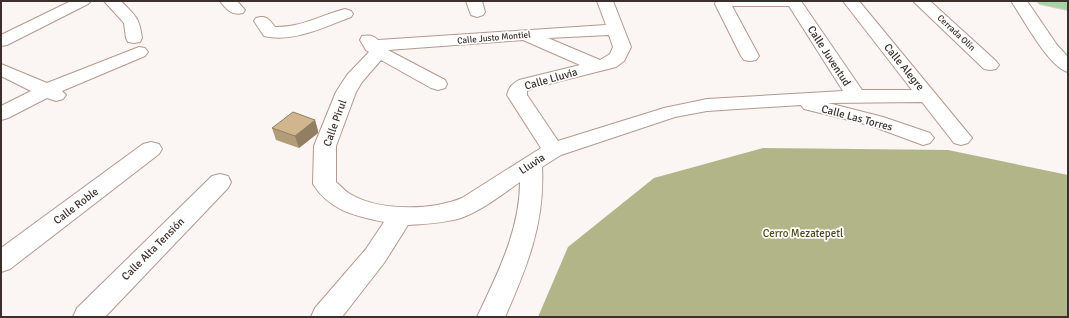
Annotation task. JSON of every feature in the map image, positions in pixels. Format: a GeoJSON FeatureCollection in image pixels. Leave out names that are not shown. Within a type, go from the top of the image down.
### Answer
{"type":"FeatureCollection","features":[{"type":"Feature","properties":{"kind":"main road"},"geometry":{"type":"LineString","coordinates":[[1045,1],[1068,5]]}},
{"type":"Feature","properties":{"kind":"street"},"geometry":{"type":"LineString","coordinates":[[1,40],[83,1]]}},
{"type":"Feature","properties":{"kind":"street"},"geometry":{"type":"LineString","coordinates":[[1,114],[53,94],[136,45],[132,30],[132,22],[112,1]]}},
{"type":"Feature","properties":{"kind":"street"},"geometry":{"type":"LineString","coordinates":[[262,21],[270,32],[283,33],[300,30],[346,15],[334,1]]}},
{"type":"Feature","properties":{"kind":"street"},"geometry":{"type":"LineString","coordinates":[[605,1],[619,38]]}},
{"type":"Feature","properties":{"kind":"street"},"geometry":{"type":"LineString","coordinates":[[750,56],[723,4],[724,1],[793,2]]}},
{"type":"Feature","properties":{"kind":"street","name":"Calle Alegre"},"geometry":{"type":"LineString","coordinates":[[851,1],[927,96]]}},
{"type":"Feature","properties":{"kind":"street","name":"Cerrada Olín"},"geometry":{"type":"LineString","coordinates":[[921,1],[990,65]]}},
{"type":"Feature","properties":{"kind":"street"},"geometry":{"type":"LineString","coordinates":[[1020,1],[1051,49],[1068,67]]}},
{"type":"Feature","properties":{"kind":"street","name":"Calle Juventud"},"geometry":{"type":"LineString","coordinates":[[793,2],[856,96]]}},
{"type":"Feature","properties":{"kind":"street"},"geometry":{"type":"LineString","coordinates":[[526,35],[598,66]]}},
{"type":"Feature","properties":{"kind":"street","name":"Calle Justo Montiel"},"geometry":{"type":"LineString","coordinates":[[373,46],[526,35],[619,38]]}},
{"type":"Feature","properties":{"kind":"street","name":"Calle Lluvia"},"geometry":{"type":"LineString","coordinates":[[553,150],[517,95],[518,89],[526,84],[610,63],[618,57],[619,38]]}},
{"type":"Feature","properties":{"kind":"street"},"geometry":{"type":"LineString","coordinates":[[373,46],[438,84]]}},
{"type":"Feature","properties":{"kind":"street","name":"Calle Pirul"},"geometry":{"type":"LineString","coordinates":[[373,46],[346,92],[325,146],[325,184],[341,200],[364,209],[401,217]]}},
{"type":"Feature","properties":{"kind":"street"},"geometry":{"type":"LineString","coordinates":[[1,69],[53,94]]}},
{"type":"Feature","properties":{"kind":"street","name":"Calle Juventud"},"geometry":{"type":"LineString","coordinates":[[790,99],[856,96]]}},
{"type":"Feature","properties":{"kind":"street","name":"Calle Alegre"},"geometry":{"type":"LineString","coordinates":[[856,96],[927,96]]}},
{"type":"Feature","properties":{"kind":"street"},"geometry":{"type":"LineString","coordinates":[[927,96],[961,138]]}},
{"type":"Feature","properties":{"kind":"street","name":"Lluvia"},"geometry":{"type":"LineString","coordinates":[[401,217],[454,211],[470,204],[553,150],[671,112],[714,104],[790,99]]}},
{"type":"Feature","properties":{"kind":"street","name":"Calle Las Torres"},"geometry":{"type":"LineString","coordinates":[[790,99],[876,121],[923,138]]}},
{"type":"Feature","properties":{"kind":"street","name":"Calle Roble"},"geometry":{"type":"LineString","coordinates":[[1,262],[151,149]]}},
{"type":"Feature","properties":{"kind":"street"},"geometry":{"type":"LineString","coordinates":[[491,317],[520,250],[533,187],[531,164]]}},
{"type":"Feature","properties":{"kind":"street","name":"Calle Alta Tensión"},"geometry":{"type":"LineString","coordinates":[[87,317],[220,182]]}},
{"type":"Feature","properties":{"kind":"street"},"geometry":{"type":"LineString","coordinates":[[325,317],[375,256],[401,217]]}},
{"type":"Feature","properties":{"kind":"green space","name":"Cerro Mezatepetl"},"geometry":{"type":"Polygon","coordinates":[[[763,148],[948,150],[1068,175],[1068,317],[538,317],[568,247],[654,178],[763,148]]]}},
{"type":"Feature","properties":{"kind":"building"},"geometry":{"type":"Polygon","coordinates":[[[293,112],[315,120],[295,136],[272,128],[293,112]]]}}]}
